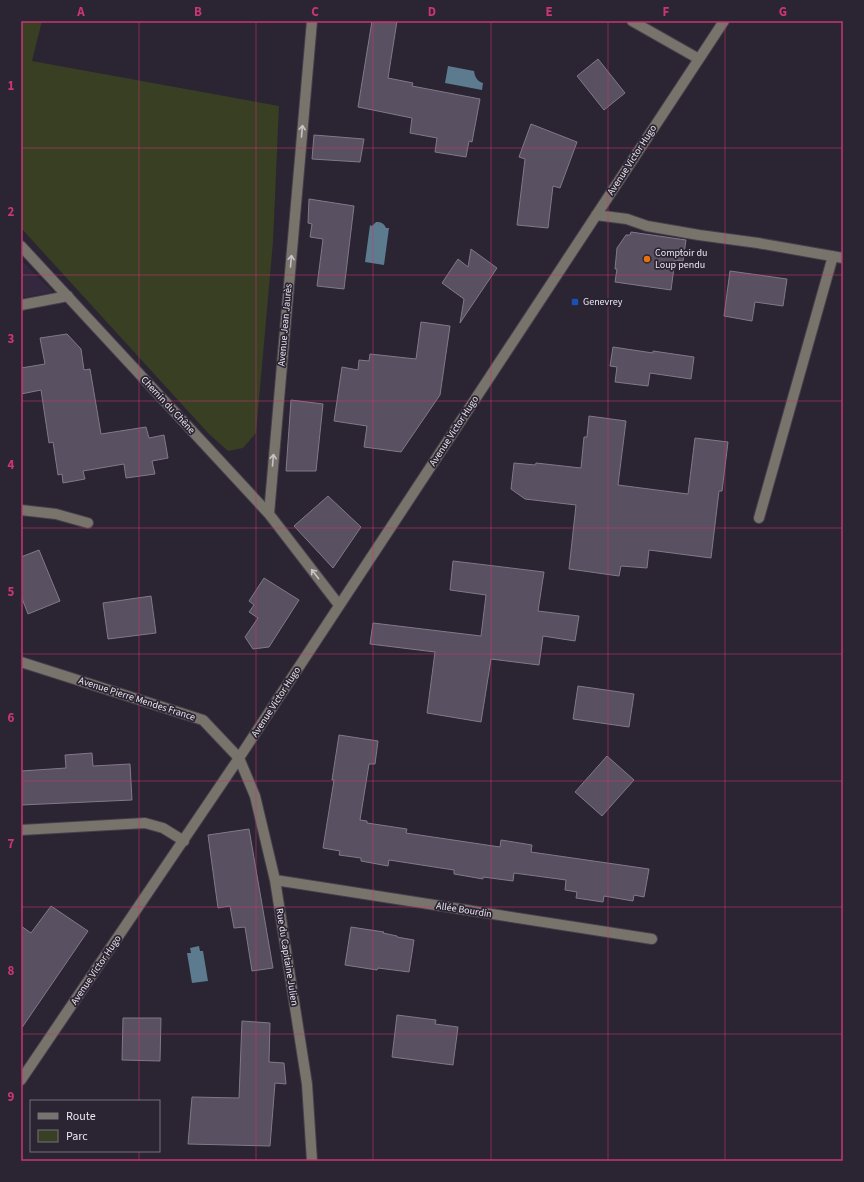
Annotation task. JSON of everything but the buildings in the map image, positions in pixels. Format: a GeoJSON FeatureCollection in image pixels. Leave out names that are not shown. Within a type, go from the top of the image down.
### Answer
{"type":"FeatureCollection","features":[{"type":"Feature","properties":{"kind":"street","name":"Avenue Jean Jaurès"},"geometry":{"type":"LineString","coordinates":[[269,514],[312,21]]}},
{"type":"Feature","properties":{"kind":"street"},"geometry":{"type":"LineString","coordinates":[[632,21],[699,59]]}},
{"type":"Feature","properties":{"kind":"street","name":"Avenue Victor Hugo"},"geometry":{"type":"LineString","coordinates":[[21,1080],[239,758],[724,21]]}},
{"type":"Feature","properties":{"kind":"street"},"geometry":{"type":"LineString","coordinates":[[596,216],[627,219],[647,226],[838,257],[759,518]]}},
{"type":"Feature","properties":{"kind":"street","name":"Chemin du Chêne"},"geometry":{"type":"LineString","coordinates":[[21,246],[269,514]]}},
{"type":"Feature","properties":{"kind":"street"},"geometry":{"type":"LineString","coordinates":[[21,305],[68,296]]}},
{"type":"Feature","properties":{"kind":"street"},"geometry":{"type":"LineString","coordinates":[[21,510],[56,514],[88,523]]}},
{"type":"Feature","properties":{"kind":"street"},"geometry":{"type":"LineString","coordinates":[[269,514],[339,605]]}},
{"type":"Feature","properties":{"kind":"street","name":"Avenue Pierre Mendes France"},"geometry":{"type":"LineString","coordinates":[[21,662],[203,720],[239,758]]}},
{"type":"Feature","properties":{"kind":"street","name":"Rue du Capitaine Julien"},"geometry":{"type":"LineString","coordinates":[[239,758],[255,796],[275,880],[307,1084],[312,1161]]}},
{"type":"Feature","properties":{"kind":"street"},"geometry":{"type":"LineString","coordinates":[[21,830],[145,823],[163,828],[184,840]]}},
{"type":"Feature","properties":{"kind":"street","name":"Allée Bourdin"},"geometry":{"type":"LineString","coordinates":[[275,880],[652,939]]}},
{"type":"Feature","properties":{"kind":"shaded area"},"geometry":{"type":"Polygon","coordinates":[[[21,260],[53,292],[21,298],[21,260]]]}},
{"type":"Feature","properties":{"kind":"green space"},"geometry":{"type":"Polygon","coordinates":[[[21,21],[42,21],[32,61],[279,106],[273,242],[256,433],[243,448],[228,451],[208,433],[21,228],[21,21]]]}},
{"type":"Feature","properties":{"kind":"water"},"geometry":{"type":"Polygon","coordinates":[[[448,66],[474,71],[479,81],[483,83],[482,90],[445,83],[448,66]]]}},
{"type":"Feature","properties":{"kind":"water"},"geometry":{"type":"Polygon","coordinates":[[[376,222],[382,223],[386,228],[389,228],[384,265],[365,262],[370,225],[372,226],[376,222]]]}},
{"type":"Feature","properties":{"kind":"water"},"geometry":{"type":"Polygon","coordinates":[[[199,946],[200,951],[203,951],[208,981],[192,983],[187,953],[191,953],[190,948],[199,946]]]}},
{"type":"Feature","properties":{"kind":"place","name":"Comptoir du Loup pendu"},"geometry":{"type":"Point","coordinates":[647,259]}},
{"type":"Feature","properties":{"kind":"place","name":"Genevrey"},"geometry":{"type":"Point","coordinates":[575,302]}}]}
